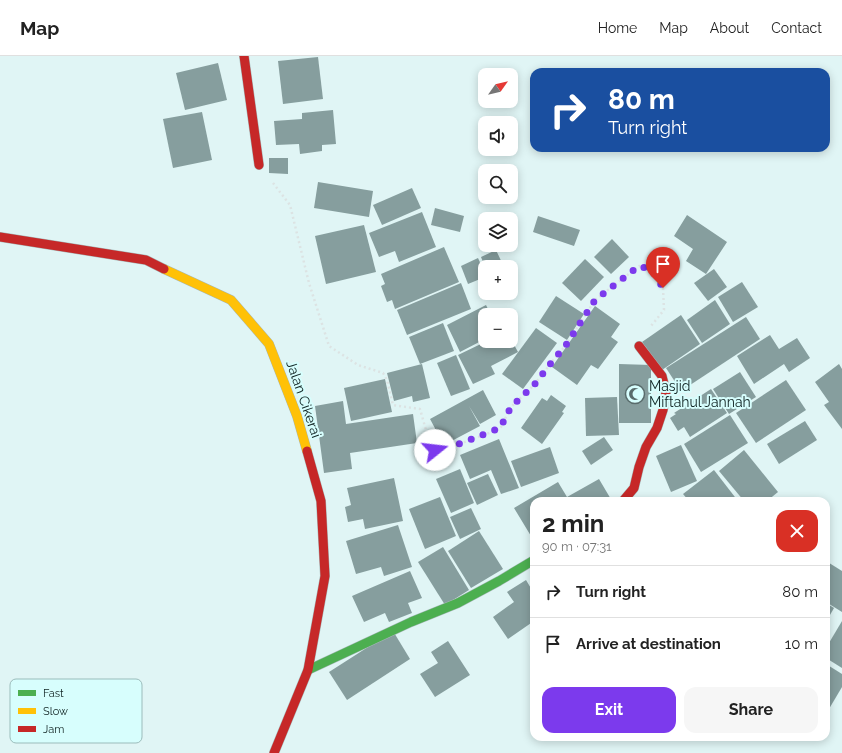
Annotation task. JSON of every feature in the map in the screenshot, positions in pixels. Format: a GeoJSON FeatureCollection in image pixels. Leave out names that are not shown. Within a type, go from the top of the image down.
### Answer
{"type":"FeatureCollection","features":[{"type":"Feature","properties":{"kind":"street"},"geometry":{"type":"LineString","coordinates":[[244,56],[259,165]]}},
{"type":"Feature","properties":{"kind":"street","name":"Jalan Cikerai"},"geometry":{"type":"LineString","coordinates":[[0,237],[146,260],[231,300],[269,344],[297,416],[320,500],[325,576],[308,670],[274,753]]}},
{"type":"Feature","properties":{"kind":"street"},"geometry":{"type":"LineString","coordinates":[[626,497],[634,488],[646,447],[657,428],[663,410],[666,392],[662,376],[639,346]]}},
{"type":"Feature","properties":{"kind":"street"},"geometry":{"type":"LineString","coordinates":[[308,670],[404,625],[458,602],[499,581],[530,562]]}},
{"type":"Feature","properties":{"kind":"path"},"geometry":{"type":"LineString","coordinates":[[259,165],[290,205],[309,283],[329,346],[358,365],[383,373],[387,380],[393,405],[420,408],[428,437],[435,450],[462,443],[500,428],[511,407],[534,385],[566,345],[595,300],[639,266],[652,270],[663,288],[664,310],[642,337],[639,346]]}},
{"type":"Feature","properties":{"kind":"building"},"geometry":{"type":"Polygon","coordinates":[[[318,57],[323,99],[283,104],[278,61],[318,57]]]}},
{"type":"Feature","properties":{"kind":"building"},"geometry":{"type":"Polygon","coordinates":[[[218,63],[227,100],[185,110],[176,73],[218,63]]]}},
{"type":"Feature","properties":{"kind":"building"},"geometry":{"type":"Polygon","coordinates":[[[333,110],[336,144],[322,145],[322,151],[300,154],[299,144],[276,145],[274,121],[302,119],[302,113],[333,110]]]}},
{"type":"Feature","properties":{"kind":"building"},"geometry":{"type":"Polygon","coordinates":[[[202,112],[212,160],[173,168],[163,119],[202,112]]]}},
{"type":"Feature","properties":{"kind":"building"},"geometry":{"type":"Polygon","coordinates":[[[269,158],[288,158],[288,174],[269,173],[269,158]]]}},
{"type":"Feature","properties":{"kind":"building"},"geometry":{"type":"Polygon","coordinates":[[[318,182],[373,191],[369,217],[314,208],[318,182]]]}},
{"type":"Feature","properties":{"kind":"building"},"geometry":{"type":"Polygon","coordinates":[[[412,188],[421,208],[382,225],[373,205],[412,188]]]}},
{"type":"Feature","properties":{"kind":"building"},"geometry":{"type":"Polygon","coordinates":[[[435,208],[464,216],[460,232],[431,225],[435,208]]]}},
{"type":"Feature","properties":{"kind":"building"},"geometry":{"type":"Polygon","coordinates":[[[422,212],[436,247],[399,262],[395,251],[379,257],[369,233],[422,212]]]}},
{"type":"Feature","properties":{"kind":"building"},"geometry":{"type":"Polygon","coordinates":[[[687,215],[727,242],[706,274],[686,261],[693,249],[674,236],[687,215]]]}},
{"type":"Feature","properties":{"kind":"building"},"geometry":{"type":"Polygon","coordinates":[[[538,216],[580,230],[574,246],[533,232],[538,216]]]}},
{"type":"Feature","properties":{"kind":"building"},"geometry":{"type":"Polygon","coordinates":[[[364,225],[376,272],[326,284],[315,236],[364,225]]]}},
{"type":"Feature","properties":{"kind":"building"},"geometry":{"type":"Polygon","coordinates":[[[612,239],[629,257],[611,274],[594,257],[612,239]]]}},
{"type":"Feature","properties":{"kind":"building"},"geometry":{"type":"Polygon","coordinates":[[[444,247],[459,282],[395,309],[392,300],[387,302],[381,286],[385,284],[381,274],[444,247]]]}},
{"type":"Feature","properties":{"kind":"building"},"geometry":{"type":"Polygon","coordinates":[[[492,252],[497,252],[501,260],[482,260],[481,257],[492,252]]]}},
{"type":"Feature","properties":{"kind":"building"},"geometry":{"type":"Polygon","coordinates":[[[478,258],[478,280],[468,284],[461,266],[478,258]]]}},
{"type":"Feature","properties":{"kind":"building"},"geometry":{"type":"Polygon","coordinates":[[[585,259],[604,277],[581,301],[562,283],[585,259]]]}},
{"type":"Feature","properties":{"kind":"building"},"geometry":{"type":"Polygon","coordinates":[[[714,269],[727,287],[708,301],[694,283],[714,269]]]}},
{"type":"Feature","properties":{"kind":"building"},"geometry":{"type":"Polygon","coordinates":[[[742,282],[758,307],[733,322],[718,297],[742,282]]]}},
{"type":"Feature","properties":{"kind":"building"},"geometry":{"type":"Polygon","coordinates":[[[461,283],[471,309],[407,335],[397,310],[461,283]]]}},
{"type":"Feature","properties":{"kind":"building"},"geometry":{"type":"Polygon","coordinates":[[[556,296],[584,314],[567,340],[539,322],[556,296]]]}},
{"type":"Feature","properties":{"kind":"building"},"geometry":{"type":"Polygon","coordinates":[[[715,300],[730,324],[702,343],[687,320],[715,300]]]}},
{"type":"Feature","properties":{"kind":"building"},"geometry":{"type":"Polygon","coordinates":[[[486,305],[488,308],[480,308],[486,305]]]}},
{"type":"Feature","properties":{"kind":"building"},"geometry":{"type":"Polygon","coordinates":[[[595,306],[620,324],[611,337],[618,342],[598,369],[591,365],[577,385],[552,367],[595,306]]]}},
{"type":"Feature","properties":{"kind":"building"},"geometry":{"type":"Polygon","coordinates":[[[478,309],[478,343],[460,352],[447,325],[478,309]]]}},
{"type":"Feature","properties":{"kind":"building"},"geometry":{"type":"Polygon","coordinates":[[[681,315],[700,344],[662,370],[642,342],[681,315]]]}},
{"type":"Feature","properties":{"kind":"building"},"geometry":{"type":"Polygon","coordinates":[[[746,317],[760,339],[681,391],[666,368],[746,317]]]}},
{"type":"Feature","properties":{"kind":"building"},"geometry":{"type":"Polygon","coordinates":[[[443,323],[454,351],[420,364],[409,337],[443,323]]]}},
{"type":"Feature","properties":{"kind":"building"},"geometry":{"type":"Polygon","coordinates":[[[536,328],[557,343],[523,389],[502,374],[536,328]]]}},
{"type":"Feature","properties":{"kind":"building"},"geometry":{"type":"Polygon","coordinates":[[[770,335],[779,349],[797,338],[810,358],[789,372],[784,364],[754,384],[737,356],[770,335]]]}},
{"type":"Feature","properties":{"kind":"building"},"geometry":{"type":"Polygon","coordinates":[[[478,345],[478,348],[516,348],[518,352],[491,366],[495,374],[473,384],[458,355],[478,345]]]}},
{"type":"Feature","properties":{"kind":"building"},"geometry":{"type":"Polygon","coordinates":[[[456,355],[470,389],[451,396],[437,363],[456,355]]]}},
{"type":"Feature","properties":{"kind":"building"},"geometry":{"type":"Polygon","coordinates":[[[422,364],[430,398],[413,402],[412,396],[394,401],[387,373],[422,364]]]}},
{"type":"Feature","properties":{"kind":"building","name":"Masjid Miftahul Jannah"},"geometry":{"type":"Polygon","coordinates":[[[619,364],[651,365],[651,423],[619,423],[619,364]]]}},
{"type":"Feature","properties":{"kind":"building"},"geometry":{"type":"Polygon","coordinates":[[[839,364],[842,369],[842,429],[824,405],[829,402],[815,382],[839,364]]]}},
{"type":"Feature","properties":{"kind":"building"},"geometry":{"type":"Polygon","coordinates":[[[740,372],[756,397],[729,414],[713,389],[740,372]]]}},
{"type":"Feature","properties":{"kind":"building"},"geometry":{"type":"Polygon","coordinates":[[[385,379],[392,412],[351,421],[344,388],[385,379]]]}},
{"type":"Feature","properties":{"kind":"building"},"geometry":{"type":"Polygon","coordinates":[[[786,380],[806,410],[756,443],[736,413],[786,380]]]}},
{"type":"Feature","properties":{"kind":"building"},"geometry":{"type":"Polygon","coordinates":[[[711,389],[727,413],[690,437],[684,427],[678,431],[670,418],[676,414],[674,413],[711,389]]]}},
{"type":"Feature","properties":{"kind":"building"},"geometry":{"type":"Polygon","coordinates":[[[483,390],[496,415],[480,424],[469,406],[480,426],[444,445],[430,419],[483,390]]]}},
{"type":"Feature","properties":{"kind":"building"},"geometry":{"type":"Polygon","coordinates":[[[551,395],[566,406],[562,412],[564,413],[542,444],[521,428],[542,398],[547,401],[551,395]]]}},
{"type":"Feature","properties":{"kind":"building"},"geometry":{"type":"Polygon","coordinates":[[[617,397],[619,435],[586,436],[585,398],[617,397]]]}},
{"type":"Feature","properties":{"kind":"building"},"geometry":{"type":"Polygon","coordinates":[[[343,401],[346,424],[413,414],[417,443],[350,453],[352,469],[324,473],[315,406],[343,401]]]}},
{"type":"Feature","properties":{"kind":"building"},"geometry":{"type":"Polygon","coordinates":[[[730,415],[748,443],[701,472],[684,444],[730,415]]]}},
{"type":"Feature","properties":{"kind":"building"},"geometry":{"type":"Polygon","coordinates":[[[805,421],[817,440],[779,464],[767,444],[805,421]]]}},
{"type":"Feature","properties":{"kind":"building"},"geometry":{"type":"Polygon","coordinates":[[[604,437],[613,450],[591,465],[582,451],[604,437]]]}},
{"type":"Feature","properties":{"kind":"building"},"geometry":{"type":"Polygon","coordinates":[[[499,439],[519,488],[501,494],[491,470],[470,479],[460,455],[499,439]]]}},
{"type":"Feature","properties":{"kind":"building"},"geometry":{"type":"Polygon","coordinates":[[[681,445],[697,481],[671,492],[656,456],[681,445]]]}},
{"type":"Feature","properties":{"kind":"building"},"geometry":{"type":"Polygon","coordinates":[[[550,447],[559,473],[521,487],[511,461],[550,447]]]}},
{"type":"Feature","properties":{"kind":"building"},"geometry":{"type":"Polygon","coordinates":[[[744,450],[778,492],[772,497],[741,497],[719,471],[744,450]]]}},
{"type":"Feature","properties":{"kind":"building"},"geometry":{"type":"Polygon","coordinates":[[[460,469],[474,503],[451,513],[436,479],[460,469]]]}},
{"type":"Feature","properties":{"kind":"building"},"geometry":{"type":"Polygon","coordinates":[[[714,470],[735,497],[686,497],[683,494],[714,470]]]}},
{"type":"Feature","properties":{"kind":"building"},"geometry":{"type":"Polygon","coordinates":[[[488,474],[498,495],[477,505],[467,483],[488,474]]]}},
{"type":"Feature","properties":{"kind":"building"},"geometry":{"type":"Polygon","coordinates":[[[394,478],[403,521],[365,529],[363,519],[348,522],[345,507],[351,505],[347,488],[394,478]]]}},
{"type":"Feature","properties":{"kind":"building"},"geometry":{"type":"Polygon","coordinates":[[[599,479],[610,497],[567,497],[599,479]]]}},
{"type":"Feature","properties":{"kind":"building"},"geometry":{"type":"Polygon","coordinates":[[[558,482],[567,497],[533,497],[558,482]]]}},
{"type":"Feature","properties":{"kind":"building"},"geometry":{"type":"Polygon","coordinates":[[[440,497],[456,536],[425,549],[409,509],[440,497]]]}},
{"type":"Feature","properties":{"kind":"building"},"geometry":{"type":"Polygon","coordinates":[[[530,499],[530,534],[514,508],[530,499]]]}},
{"type":"Feature","properties":{"kind":"building"},"geometry":{"type":"Polygon","coordinates":[[[471,508],[481,529],[460,539],[450,517],[471,508]]]}},
{"type":"Feature","properties":{"kind":"building"},"geometry":{"type":"Polygon","coordinates":[[[398,525],[412,567],[384,576],[381,567],[356,574],[346,541],[398,525]]]}},
{"type":"Feature","properties":{"kind":"building"},"geometry":{"type":"Polygon","coordinates":[[[479,531],[503,569],[471,588],[448,551],[479,531]]]}},
{"type":"Feature","properties":{"kind":"building"},"geometry":{"type":"Polygon","coordinates":[[[443,547],[469,590],[445,605],[418,562],[443,547]]]}},
{"type":"Feature","properties":{"kind":"building"},"geometry":{"type":"Polygon","coordinates":[[[830,564],[842,571],[842,612],[830,604],[830,564]]]}},
{"type":"Feature","properties":{"kind":"building"},"geometry":{"type":"Polygon","coordinates":[[[410,571],[422,598],[408,603],[412,613],[389,622],[385,613],[364,622],[352,596],[410,571]]]}},
{"type":"Feature","properties":{"kind":"building"},"geometry":{"type":"Polygon","coordinates":[[[526,580],[530,587],[530,624],[508,639],[493,617],[514,602],[507,592],[526,580]]]}},
{"type":"Feature","properties":{"kind":"building"},"geometry":{"type":"Polygon","coordinates":[[[830,606],[834,608],[830,615],[830,606]]]}},
{"type":"Feature","properties":{"kind":"building"},"geometry":{"type":"Polygon","coordinates":[[[842,621],[842,668],[830,660],[830,641],[842,621]]]}},
{"type":"Feature","properties":{"kind":"building"},"geometry":{"type":"Polygon","coordinates":[[[393,631],[410,659],[347,700],[329,672],[393,631]]]}},
{"type":"Feature","properties":{"kind":"building"},"geometry":{"type":"Polygon","coordinates":[[[448,641],[470,675],[435,697],[420,674],[438,663],[431,652],[448,641]]]}},
{"type":"Feature","properties":{"kind":"building"},"geometry":{"type":"Polygon","coordinates":[[[830,666],[842,674],[842,687],[830,707],[830,666]]]}},
{"type":"Feature","properties":{"kind":"traffic: fast"},"geometry":{"type":"LineString","coordinates":[[308,670],[411,622],[458,603],[530,562]]}},
{"type":"Feature","properties":{"kind":"traffic: slow"},"geometry":{"type":"LineString","coordinates":[[164,269],[231,300],[269,344],[297,416],[307,451]]}},
{"type":"Feature","properties":{"kind":"traffic: jam"},"geometry":{"type":"LineString","coordinates":[[244,56],[259,165]]}},
{"type":"Feature","properties":{"kind":"traffic: jam"},"geometry":{"type":"LineString","coordinates":[[0,237],[146,260],[164,269]]}},
{"type":"Feature","properties":{"kind":"traffic: jam"},"geometry":{"type":"LineString","coordinates":[[626,497],[634,488],[646,447],[657,428],[663,410],[666,392],[662,376],[639,346]]}},
{"type":"Feature","properties":{"kind":"traffic: jam"},"geometry":{"type":"LineString","coordinates":[[274,753],[308,670],[325,576],[321,501],[307,451]]}},
{"type":"Feature","properties":{"kind":"place","name":"Masjid Miftahul Jannah"},"geometry":{"type":"Point","coordinates":[635,394]}},
{"type":"Feature","properties":{"kind":"route"},"geometry":{"type":"LineString","coordinates":[[435,450],[462,443],[500,428],[511,407],[534,385],[566,345],[595,300],[639,266],[652,270],[663,288]]}}]}
